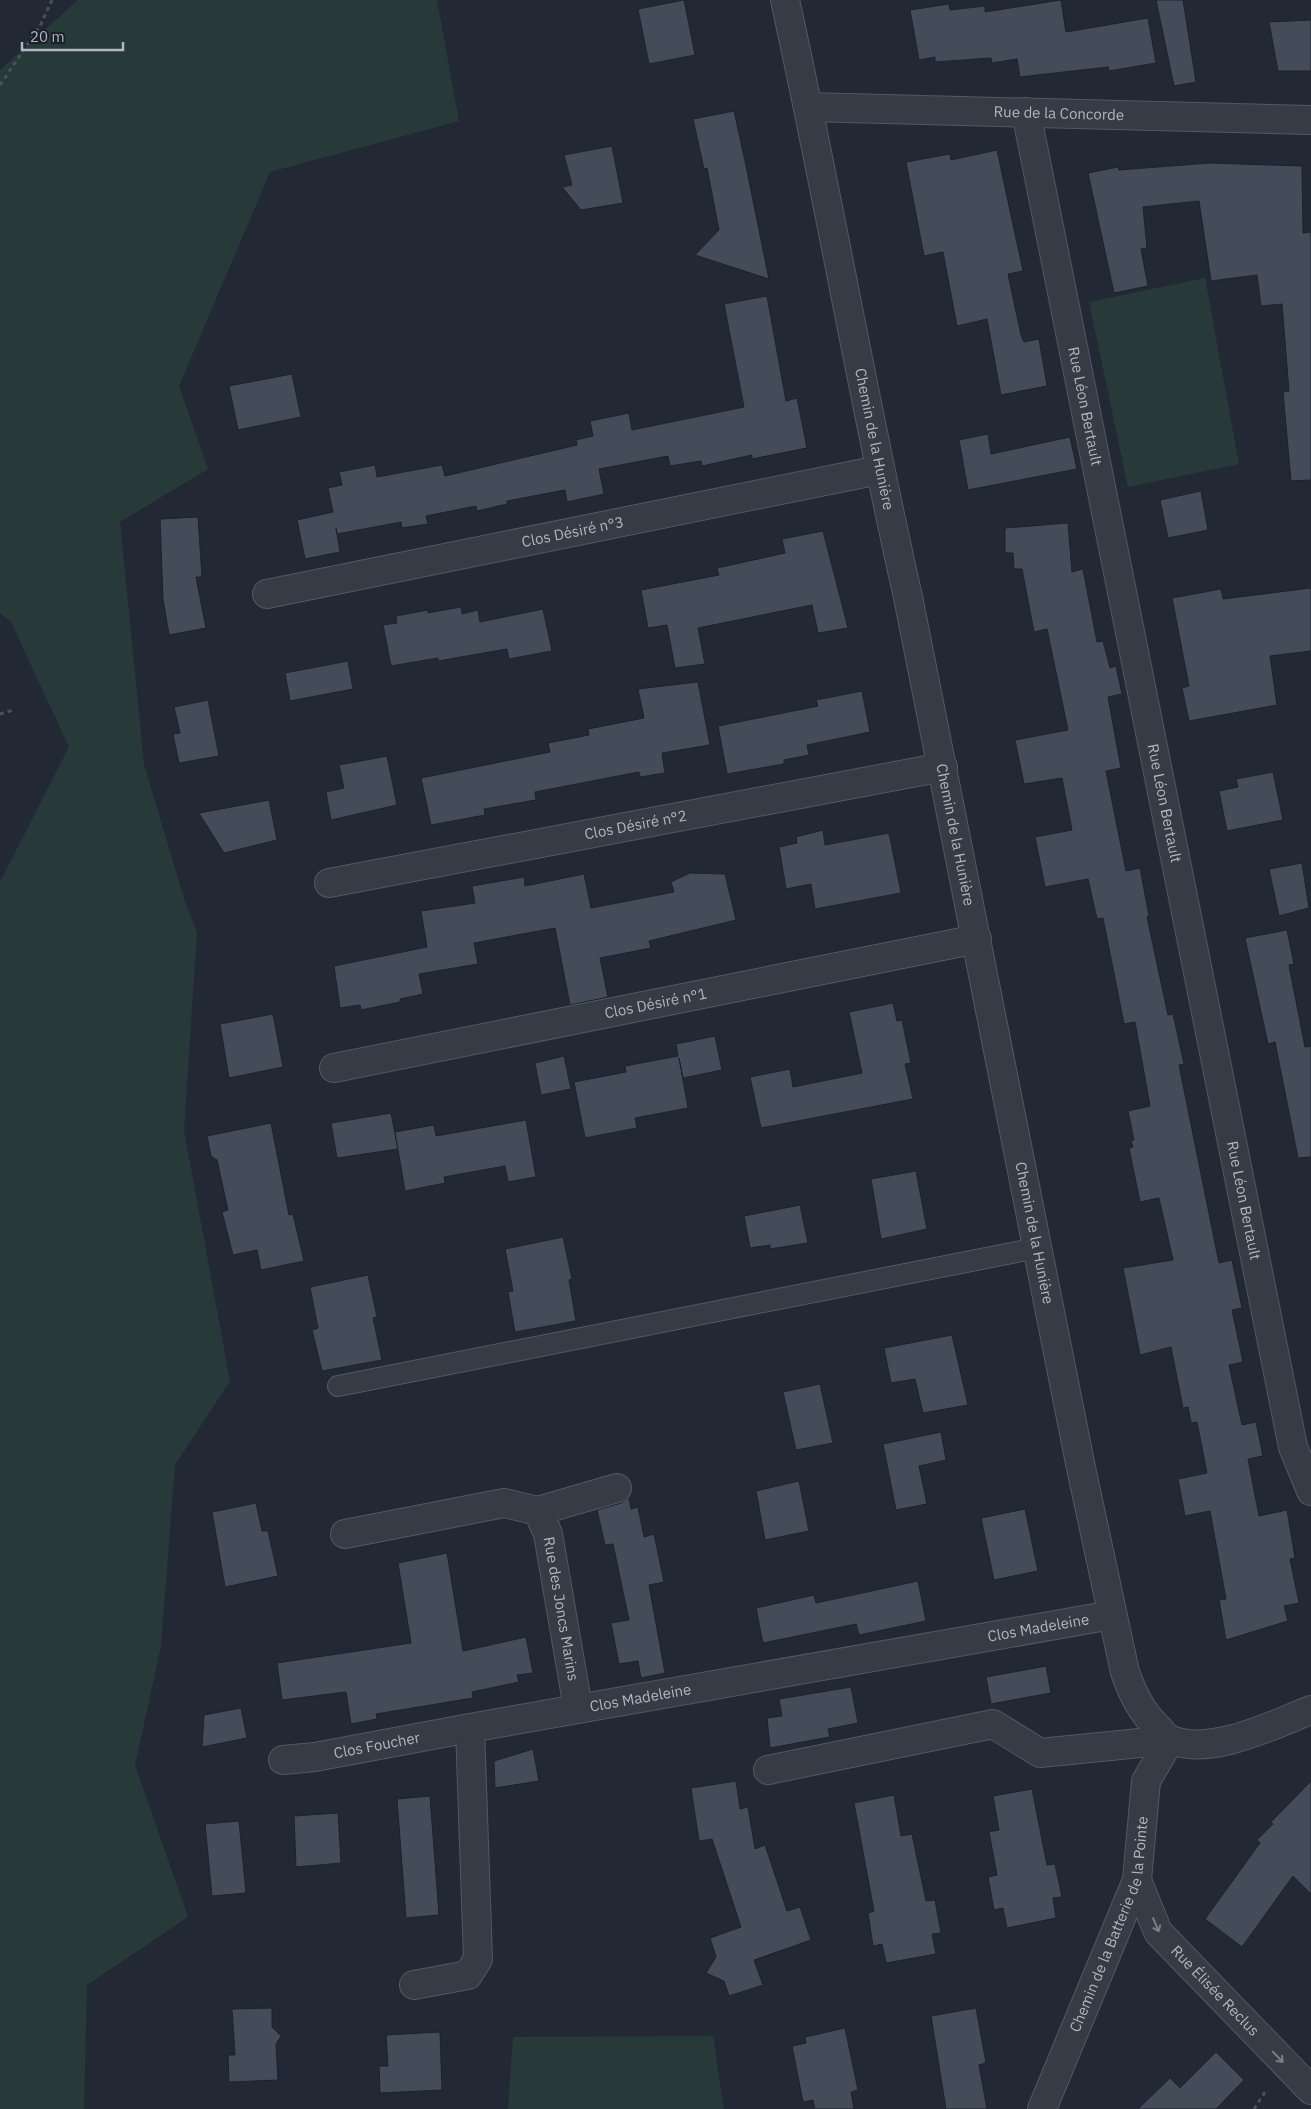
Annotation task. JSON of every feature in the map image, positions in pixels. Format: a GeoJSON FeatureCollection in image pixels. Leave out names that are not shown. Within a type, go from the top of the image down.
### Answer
{"type":"FeatureCollection","features":[{"type":"Feature","properties":{"kind":"street","name":"Chemin de la Hunière"},"geometry":{"type":"LineString","coordinates":[[785,0],[880,470],[943,767],[1037,1248],[1124,1672],[1134,1696],[1145,1715],[1170,1740]]}},
{"type":"Feature","properties":{"kind":"street","name":"Rue de la Concorde"},"geometry":{"type":"LineString","coordinates":[[808,107],[1311,120]]}},
{"type":"Feature","properties":{"kind":"street","name":"Rue Léon Bertault"},"geometry":{"type":"LineString","coordinates":[[1026,112],[1293,1447],[1311,1491]]}},
{"type":"Feature","properties":{"kind":"street","name":"Clos Désiré n°3"},"geometry":{"type":"LineString","coordinates":[[267,594],[880,470]]}},
{"type":"Feature","properties":{"kind":"street","name":"Clos Désiré n°2"},"geometry":{"type":"LineString","coordinates":[[329,884],[943,767]]}},
{"type":"Feature","properties":{"kind":"street","name":"Clos Désiré n°1"},"geometry":{"type":"LineString","coordinates":[[334,1068],[977,938]]}},
{"type":"Feature","properties":{"kind":"street"},"geometry":{"type":"LineString","coordinates":[[345,1534],[504,1503],[538,1511],[617,1488]]}},
{"type":"Feature","properties":{"kind":"street","name":"Rue des Joncs Marins"},"geometry":{"type":"LineString","coordinates":[[538,1511],[548,1534],[578,1708]]}},
{"type":"Feature","properties":{"kind":"street","name":"Clos Madeleine"},"geometry":{"type":"LineString","coordinates":[[470,1728],[1112,1615]]}},
{"type":"Feature","properties":{"kind":"street"},"geometry":{"type":"LineString","coordinates":[[768,1770],[993,1724],[1040,1754],[1170,1740],[1192,1745],[1232,1740],[1311,1710]]}},
{"type":"Feature","properties":{"kind":"street"},"geometry":{"type":"LineString","coordinates":[[414,1984],[468,1975],[478,1959],[470,1728]]}},
{"type":"Feature","properties":{"kind":"street","name":"Clos Foucher"},"geometry":{"type":"LineString","coordinates":[[283,1760],[315,1757],[470,1728]]}},
{"type":"Feature","properties":{"kind":"street","name":"Chemin de la Batterie de la Pointe"},"geometry":{"type":"LineString","coordinates":[[1042,2109],[1137,1880],[1146,1782],[1170,1740]]}},
{"type":"Feature","properties":{"kind":"street","name":"Rue Élisée Reclus"},"geometry":{"type":"LineString","coordinates":[[1137,1880],[1158,1932],[1311,2090]]}},
{"type":"Feature","properties":{"kind":"lane"},"geometry":{"type":"LineString","coordinates":[[338,1386],[1037,1248]]}},
{"type":"Feature","properties":{"kind":"path"},"geometry":{"type":"LineString","coordinates":[[0,85],[40,26],[52,0]]}},
{"type":"Feature","properties":{"kind":"path"},"geometry":{"type":"LineString","coordinates":[[0,714],[13,710]]}},
{"type":"Feature","properties":{"kind":"shaded area"},"geometry":{"type":"Polygon","coordinates":[[[78,0],[437,0],[459,121],[270,172],[179,386],[208,469],[120,522],[144,764],[185,902],[197,932],[184,1130],[230,1381],[175,1465],[161,1646],[135,1765],[188,1917],[87,1985],[84,2109],[0,2109],[0,882],[69,747],[11,622],[0,613],[0,70],[78,0]]]}},
{"type":"Feature","properties":{"kind":"shaded area"},"geometry":{"type":"Polygon","coordinates":[[[1205,278],[1239,464],[1128,487],[1089,302],[1205,278]]]}},
{"type":"Feature","properties":{"kind":"shaded area"},"geometry":{"type":"Polygon","coordinates":[[[713,2036],[724,2109],[508,2109],[513,2037],[713,2036]]]}},
{"type":"Feature","properties":{"kind":"building"},"geometry":{"type":"Polygon","coordinates":[[[684,0],[695,55],[649,64],[638,9],[684,0]]]}},
{"type":"Feature","properties":{"kind":"building"},"geometry":{"type":"Polygon","coordinates":[[[1061,0],[1066,32],[1148,18],[1156,63],[1109,71],[1108,67],[1020,77],[1017,59],[992,63],[991,58],[935,62],[935,57],[919,60],[910,10],[949,4],[950,10],[985,6],[985,12],[1061,0]]]}},
{"type":"Feature","properties":{"kind":"building"},"geometry":{"type":"Polygon","coordinates":[[[1156,0],[1183,0],[1196,82],[1174,86],[1156,0]]]}},
{"type":"Feature","properties":{"kind":"building"},"geometry":{"type":"Polygon","coordinates":[[[1311,20],[1311,71],[1278,71],[1269,22],[1311,20]]]}},
{"type":"Feature","properties":{"kind":"building"},"geometry":{"type":"Polygon","coordinates":[[[734,111],[769,279],[695,255],[719,230],[707,168],[704,169],[693,119],[734,111]]]}},
{"type":"Feature","properties":{"kind":"building"},"geometry":{"type":"Polygon","coordinates":[[[612,146],[623,203],[581,210],[562,187],[572,185],[564,155],[612,146]]]}},
{"type":"Feature","properties":{"kind":"building"},"geometry":{"type":"Polygon","coordinates":[[[997,150],[1023,271],[1008,274],[1024,342],[1039,339],[1047,386],[1001,395],[987,319],[957,326],[943,252],[924,256],[906,162],[950,154],[951,160],[997,150]]]}},
{"type":"Feature","properties":{"kind":"building"},"geometry":{"type":"Polygon","coordinates":[[[1210,163],[1302,166],[1303,233],[1311,232],[1311,480],[1291,481],[1283,392],[1289,391],[1282,304],[1261,306],[1257,275],[1211,281],[1199,201],[1143,207],[1147,248],[1141,249],[1148,286],[1114,293],[1088,173],[1118,167],[1119,170],[1210,163]]]}},
{"type":"Feature","properties":{"kind":"building"},"geometry":{"type":"Polygon","coordinates":[[[767,296],[786,401],[797,398],[807,448],[752,459],[752,455],[702,466],[701,461],[670,466],[668,456],[599,469],[604,494],[567,502],[565,490],[507,501],[507,504],[477,511],[476,506],[426,516],[428,524],[402,528],[401,522],[337,534],[340,552],[305,559],[297,520],[333,512],[328,488],[342,485],[339,472],[375,465],[377,477],[442,465],[445,476],[577,445],[576,440],[593,436],[590,421],[629,413],[632,430],[744,407],[724,304],[767,296]]]}},
{"type":"Feature","properties":{"kind":"building"},"geometry":{"type":"Polygon","coordinates":[[[292,374],[301,417],[238,430],[229,386],[292,374]]]}},
{"type":"Feature","properties":{"kind":"building"},"geometry":{"type":"Polygon","coordinates":[[[988,434],[991,454],[1070,437],[1077,469],[968,490],[959,440],[988,434]]]}},
{"type":"Feature","properties":{"kind":"building"},"geometry":{"type":"Polygon","coordinates":[[[1201,491],[1208,530],[1168,538],[1160,500],[1201,491]]]}},
{"type":"Feature","properties":{"kind":"building"},"geometry":{"type":"Polygon","coordinates":[[[198,517],[202,577],[196,577],[206,628],[169,635],[163,599],[160,519],[198,517]]]}},
{"type":"Feature","properties":{"kind":"building"},"geometry":{"type":"Polygon","coordinates":[[[1068,523],[1072,572],[1083,569],[1097,642],[1103,641],[1110,668],[1116,666],[1122,694],[1108,697],[1121,768],[1106,771],[1126,871],[1140,868],[1149,916],[1147,917],[1168,1015],[1173,1014],[1184,1064],[1179,1065],[1219,1263],[1232,1260],[1242,1308],[1232,1310],[1243,1362],[1229,1365],[1242,1425],[1256,1422],[1263,1456],[1248,1459],[1259,1516],[1287,1510],[1295,1558],[1290,1559],[1299,1603],[1284,1606],[1288,1621],[1226,1640],[1219,1600],[1226,1599],[1210,1511],[1185,1516],[1178,1479],[1207,1473],[1197,1422],[1191,1423],[1188,1407],[1183,1408],[1171,1347],[1140,1355],[1123,1268],[1173,1260],[1159,1198],[1140,1202],[1129,1148],[1133,1147],[1131,1141],[1134,1140],[1128,1111],[1150,1106],[1135,1022],[1124,1024],[1103,918],[1097,919],[1088,879],[1045,887],[1035,837],[1072,830],[1062,778],[1024,784],[1015,740],[1068,730],[1047,629],[1034,632],[1022,569],[1014,569],[1013,553],[1005,553],[1005,528],[1068,523]]]}},
{"type":"Feature","properties":{"kind":"building"},"geometry":{"type":"Polygon","coordinates":[[[823,531],[848,628],[818,633],[812,605],[698,628],[705,664],[675,668],[667,625],[648,628],[641,590],[719,575],[717,568],[785,553],[782,539],[823,531]]]}},
{"type":"Feature","properties":{"kind":"building"},"geometry":{"type":"Polygon","coordinates":[[[1311,588],[1311,651],[1270,656],[1277,705],[1189,721],[1182,688],[1189,686],[1172,598],[1221,589],[1223,599],[1311,588]]]}},
{"type":"Feature","properties":{"kind":"building"},"geometry":{"type":"Polygon","coordinates":[[[461,607],[462,614],[478,610],[480,622],[543,609],[552,651],[509,659],[507,649],[438,661],[438,658],[391,666],[383,625],[397,623],[396,616],[428,610],[428,613],[461,607]]]}},
{"type":"Feature","properties":{"kind":"building"},"geometry":{"type":"Polygon","coordinates":[[[348,661],[353,689],[290,701],[285,673],[348,661]]]}},
{"type":"Feature","properties":{"kind":"building"},"geometry":{"type":"Polygon","coordinates":[[[698,682],[710,745],[662,753],[665,773],[640,777],[639,772],[535,792],[536,800],[484,809],[485,815],[431,825],[421,778],[550,752],[548,743],[589,735],[588,729],[644,718],[638,689],[698,682]]]}},
{"type":"Feature","properties":{"kind":"building"},"geometry":{"type":"Polygon","coordinates":[[[862,691],[870,732],[807,745],[809,755],[784,760],[784,764],[727,774],[718,726],[818,706],[816,700],[862,691]]]}},
{"type":"Feature","properties":{"kind":"building"},"geometry":{"type":"Polygon","coordinates":[[[208,700],[219,756],[179,763],[173,734],[180,733],[174,707],[208,700]]]}},
{"type":"Feature","properties":{"kind":"building"},"geometry":{"type":"Polygon","coordinates":[[[387,756],[397,805],[331,820],[326,792],[344,788],[339,765],[387,756]]]}},
{"type":"Feature","properties":{"kind":"building"},"geometry":{"type":"Polygon","coordinates":[[[1273,772],[1283,820],[1227,831],[1219,791],[1238,787],[1236,779],[1273,772]]]}},
{"type":"Feature","properties":{"kind":"building"},"geometry":{"type":"Polygon","coordinates":[[[269,800],[277,840],[224,853],[199,813],[269,800]]]}},
{"type":"Feature","properties":{"kind":"building"},"geometry":{"type":"Polygon","coordinates":[[[823,830],[825,845],[889,833],[901,893],[815,909],[811,884],[786,889],[779,847],[797,843],[796,837],[823,830]]]}},
{"type":"Feature","properties":{"kind":"building"},"geometry":{"type":"Polygon","coordinates":[[[1302,863],[1309,908],[1279,916],[1269,869],[1302,863]]]}},
{"type":"Feature","properties":{"kind":"building"},"geometry":{"type":"Polygon","coordinates":[[[690,873],[725,874],[736,920],[649,941],[651,948],[600,958],[608,997],[570,1005],[555,928],[474,943],[478,964],[419,974],[423,994],[400,999],[400,1002],[361,1010],[360,1005],[340,1008],[334,966],[427,947],[421,911],[475,903],[472,886],[524,877],[525,886],[584,874],[591,908],[674,892],[671,882],[690,873]]]}},
{"type":"Feature","properties":{"kind":"building"},"geometry":{"type":"Polygon","coordinates":[[[1287,930],[1294,964],[1289,965],[1305,1047],[1311,1046],[1311,1157],[1298,1158],[1275,1042],[1268,1044],[1245,938],[1287,930]]]}},
{"type":"Feature","properties":{"kind":"building"},"geometry":{"type":"Polygon","coordinates":[[[893,1003],[897,1021],[902,1020],[911,1063],[905,1064],[913,1099],[761,1128],[750,1077],[790,1069],[793,1087],[862,1073],[849,1012],[893,1003]]]}},
{"type":"Feature","properties":{"kind":"building"},"geometry":{"type":"Polygon","coordinates":[[[273,1014],[283,1067],[229,1078],[220,1024],[273,1014]]]}},
{"type":"Feature","properties":{"kind":"building"},"geometry":{"type":"Polygon","coordinates":[[[715,1036],[722,1070],[683,1078],[679,1058],[688,1108],[635,1118],[637,1128],[585,1138],[574,1082],[626,1072],[625,1066],[678,1056],[676,1044],[715,1036]]]}},
{"type":"Feature","properties":{"kind":"building"},"geometry":{"type":"Polygon","coordinates":[[[564,1056],[571,1089],[541,1095],[535,1063],[564,1056]]]}},
{"type":"Feature","properties":{"kind":"building"},"geometry":{"type":"Polygon","coordinates":[[[391,1113],[398,1149],[337,1158],[331,1123],[391,1113]]]}},
{"type":"Feature","properties":{"kind":"building"},"geometry":{"type":"Polygon","coordinates":[[[526,1120],[536,1177],[508,1182],[505,1166],[444,1177],[445,1183],[405,1191],[395,1132],[434,1125],[436,1136],[526,1120]]]}},
{"type":"Feature","properties":{"kind":"building"},"geometry":{"type":"Polygon","coordinates":[[[271,1123],[289,1215],[293,1214],[304,1261],[261,1270],[257,1250],[233,1255],[222,1212],[228,1210],[217,1160],[211,1156],[207,1136],[271,1123]]]}},
{"type":"Feature","properties":{"kind":"building"},"geometry":{"type":"Polygon","coordinates":[[[916,1171],[927,1229],[881,1239],[871,1179],[916,1171]]]}},
{"type":"Feature","properties":{"kind":"building"},"geometry":{"type":"Polygon","coordinates":[[[800,1205],[808,1243],[770,1249],[770,1245],[750,1248],[744,1216],[800,1205]]]}},
{"type":"Feature","properties":{"kind":"building"},"geometry":{"type":"Polygon","coordinates":[[[563,1237],[572,1279],[569,1280],[576,1321],[515,1332],[508,1292],[513,1291],[505,1249],[563,1237]]]}},
{"type":"Feature","properties":{"kind":"building"},"geometry":{"type":"Polygon","coordinates":[[[368,1275],[377,1317],[373,1318],[382,1360],[322,1371],[312,1330],[318,1328],[310,1287],[368,1275]]]}},
{"type":"Feature","properties":{"kind":"building"},"geometry":{"type":"Polygon","coordinates":[[[952,1335],[968,1405],[923,1413],[915,1379],[891,1383],[884,1348],[952,1335]]]}},
{"type":"Feature","properties":{"kind":"building"},"geometry":{"type":"Polygon","coordinates":[[[820,1384],[833,1443],[796,1450],[783,1392],[820,1384]]]}},
{"type":"Feature","properties":{"kind":"building"},"geometry":{"type":"Polygon","coordinates":[[[941,1432],[946,1460],[919,1466],[927,1504],[896,1510],[883,1444],[941,1432]]]}},
{"type":"Feature","properties":{"kind":"building"},"geometry":{"type":"Polygon","coordinates":[[[799,1481],[809,1531],[765,1540],[756,1491],[799,1481]]]}},
{"type":"Feature","properties":{"kind":"building"},"geometry":{"type":"Polygon","coordinates":[[[629,1498],[631,1509],[638,1507],[644,1537],[654,1534],[664,1582],[649,1585],[665,1673],[641,1678],[638,1661],[619,1664],[611,1623],[629,1620],[613,1544],[605,1545],[597,1510],[621,1503],[629,1498]]]}},
{"type":"Feature","properties":{"kind":"building"},"geometry":{"type":"Polygon","coordinates":[[[256,1503],[262,1531],[268,1531],[278,1576],[225,1587],[212,1512],[256,1503]]]}},
{"type":"Feature","properties":{"kind":"building"},"geometry":{"type":"Polygon","coordinates":[[[1025,1509],[1038,1571],[994,1580],[981,1518],[1025,1509]]]}},
{"type":"Feature","properties":{"kind":"building"},"geometry":{"type":"Polygon","coordinates":[[[447,1553],[463,1651],[526,1637],[533,1673],[517,1675],[519,1682],[472,1692],[473,1698],[376,1714],[377,1719],[351,1724],[346,1692],[282,1700],[277,1663],[411,1643],[398,1563],[447,1553]]]}},
{"type":"Feature","properties":{"kind":"building"},"geometry":{"type":"Polygon","coordinates":[[[918,1581],[926,1621],[859,1635],[856,1624],[763,1643],[756,1608],[814,1595],[816,1603],[918,1581]]]}},
{"type":"Feature","properties":{"kind":"building"},"geometry":{"type":"Polygon","coordinates":[[[1046,1666],[1051,1693],[991,1704],[986,1677],[1046,1666]]]}},
{"type":"Feature","properties":{"kind":"building"},"geometry":{"type":"Polygon","coordinates":[[[851,1687],[858,1723],[828,1729],[830,1737],[770,1748],[767,1718],[782,1716],[779,1699],[851,1687]]]}},
{"type":"Feature","properties":{"kind":"building"},"geometry":{"type":"Polygon","coordinates":[[[241,1708],[247,1738],[202,1747],[204,1715],[241,1708]]]}},
{"type":"Feature","properties":{"kind":"building"},"geometry":{"type":"Polygon","coordinates":[[[533,1749],[539,1781],[495,1788],[494,1761],[533,1749]]]}},
{"type":"Feature","properties":{"kind":"building"},"geometry":{"type":"Polygon","coordinates":[[[736,1781],[740,1809],[748,1807],[755,1849],[765,1845],[787,1911],[800,1907],[811,1940],[754,1960],[763,1985],[729,1996],[724,1981],[706,1973],[716,1957],[710,1938],[741,1927],[712,1839],[699,1841],[691,1788],[736,1781]]]}},
{"type":"Feature","properties":{"kind":"building"},"geometry":{"type":"Polygon","coordinates":[[[1311,1781],[1311,1894],[1293,1876],[1242,1947],[1205,1919],[1260,1843],[1257,1840],[1273,1824],[1271,1822],[1311,1781]]]}},
{"type":"Feature","properties":{"kind":"building"},"geometry":{"type":"Polygon","coordinates":[[[1032,1789],[1047,1865],[1055,1864],[1062,1897],[1053,1898],[1056,1918],[1007,1928],[1003,1908],[994,1910],[988,1877],[997,1875],[989,1832],[999,1830],[993,1796],[1032,1789]]]}},
{"type":"Feature","properties":{"kind":"building"},"geometry":{"type":"Polygon","coordinates":[[[894,1795],[901,1836],[912,1834],[926,1901],[935,1900],[941,1933],[932,1934],[936,1954],[886,1963],[882,1944],[873,1946],[868,1913],[874,1911],[854,1803],[894,1795]]]}},
{"type":"Feature","properties":{"kind":"building"},"geometry":{"type":"Polygon","coordinates":[[[430,1796],[439,1915],[406,1918],[397,1799],[430,1796]]]}},
{"type":"Feature","properties":{"kind":"building"},"geometry":{"type":"Polygon","coordinates":[[[338,1813],[341,1863],[296,1867],[294,1816],[338,1813]]]}},
{"type":"Feature","properties":{"kind":"building"},"geometry":{"type":"Polygon","coordinates":[[[239,1821],[246,1893],[212,1896],[205,1824],[239,1821]]]}},
{"type":"Feature","properties":{"kind":"building"},"geometry":{"type":"Polygon","coordinates":[[[272,2008],[272,2027],[281,2036],[276,2044],[278,2080],[229,2082],[228,2055],[235,2055],[232,2009],[272,2008]]]}},
{"type":"Feature","properties":{"kind":"building"},"geometry":{"type":"Polygon","coordinates":[[[976,2008],[986,2063],[979,2065],[987,2109],[946,2109],[931,2016],[976,2008]]]}},
{"type":"Feature","properties":{"kind":"building"},"geometry":{"type":"Polygon","coordinates":[[[845,2028],[858,2090],[851,2092],[854,2109],[815,2109],[813,2100],[803,2102],[792,2046],[806,2043],[805,2037],[845,2028]]]}},
{"type":"Feature","properties":{"kind":"building"},"geometry":{"type":"Polygon","coordinates":[[[440,2032],[442,2090],[380,2093],[379,2066],[388,2066],[386,2035],[440,2032]]]}},
{"type":"Feature","properties":{"kind":"building"},"geometry":{"type":"Polygon","coordinates":[[[1216,2052],[1244,2080],[1216,2109],[1138,2109],[1170,2078],[1180,2088],[1216,2052]]]}}]}
